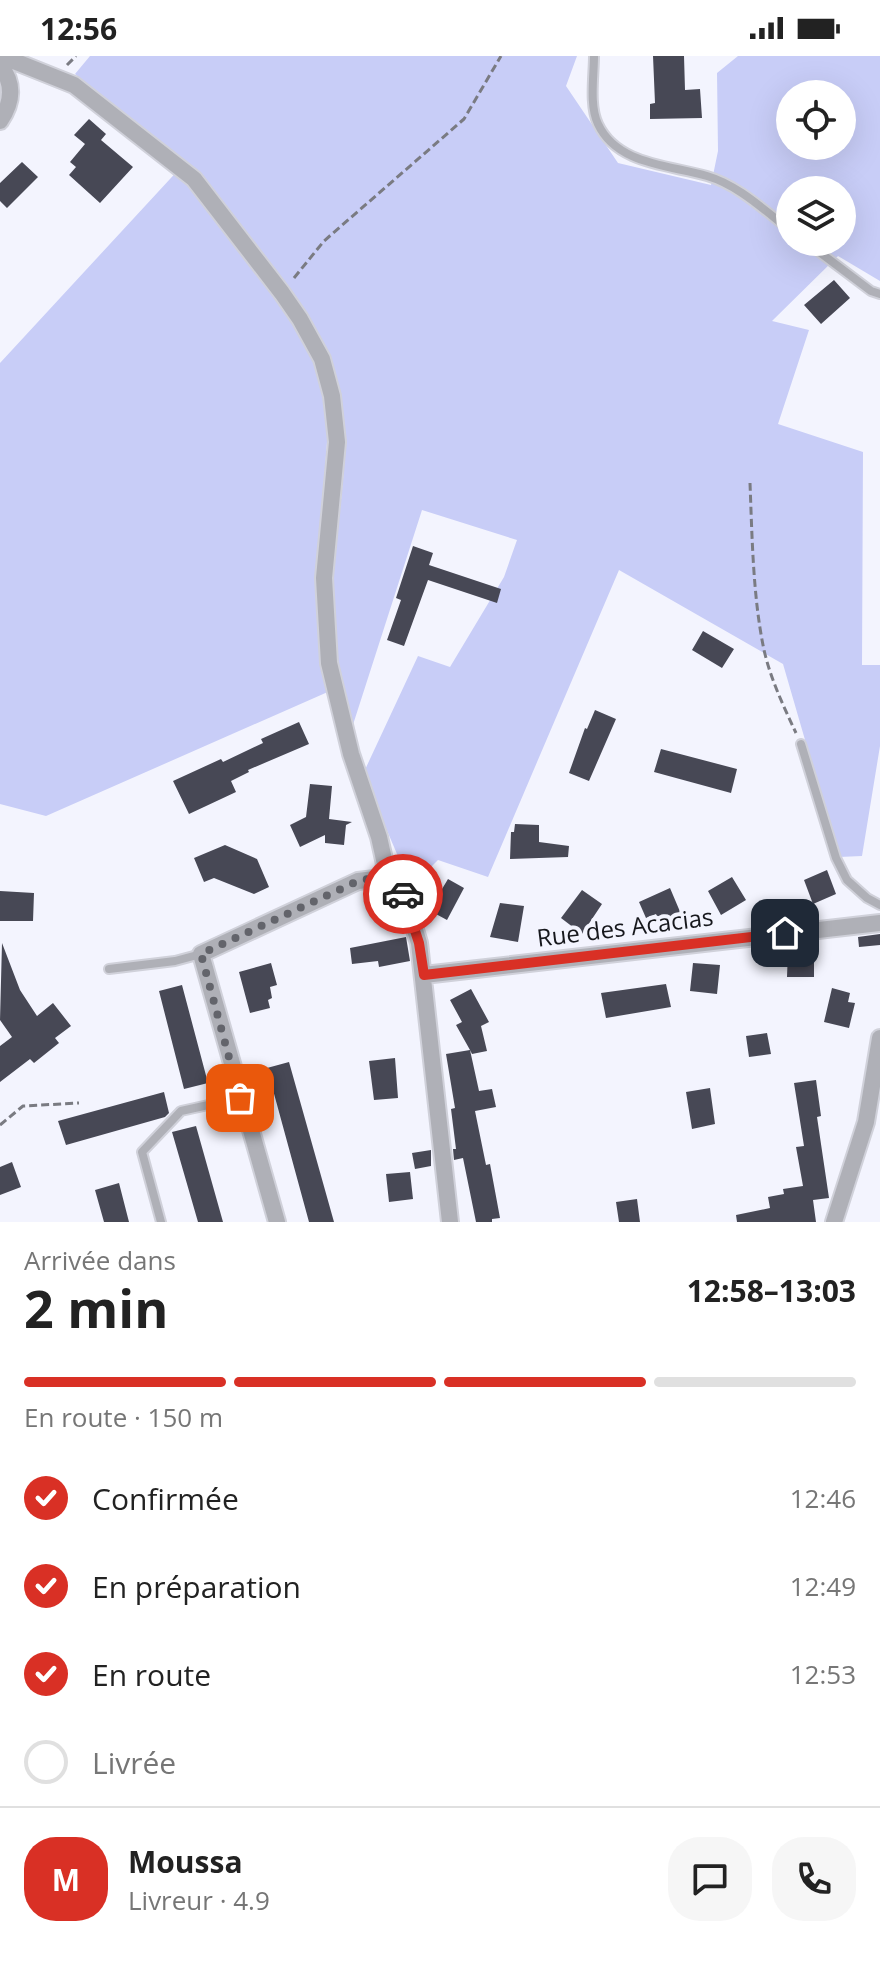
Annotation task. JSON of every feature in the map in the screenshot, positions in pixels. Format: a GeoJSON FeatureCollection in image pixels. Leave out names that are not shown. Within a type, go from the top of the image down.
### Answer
{"type":"FeatureCollection","features":[{"type":"Feature","properties":{"kind":"street"},"geometry":{"type":"LineString","coordinates":[[0,121],[10,101],[11,91],[0,62],[9,59],[74,85],[194,179],[282,293],[322,359],[332,396],[337,442],[324,578],[329,663],[351,754],[379,837],[385,864],[383,878]]}},
{"type":"Feature","properties":{"kind":"street"},"geometry":{"type":"LineString","coordinates":[[277,1222],[201,954],[358,881],[383,878],[395,883],[404,894],[419,943],[450,1222]]}},
{"type":"Feature","properties":{"kind":"street","name":"Rue des Acacias"},"geometry":{"type":"LineString","coordinates":[[424,975],[880,923]]}},
{"type":"Feature","properties":{"kind":"street"},"geometry":{"type":"LineString","coordinates":[[834,1222],[873,1122],[880,1038]]}},
{"type":"Feature","properties":{"kind":"lane"},"geometry":{"type":"LineString","coordinates":[[594,56],[597,124],[609,140],[628,154],[658,166],[707,176],[733,187],[776,219]]}},
{"type":"Feature","properties":{"kind":"lane"},"geometry":{"type":"LineString","coordinates":[[825,256],[871,291],[880,294]]}},
{"type":"Feature","properties":{"kind":"lane"},"geometry":{"type":"LineString","coordinates":[[801,744],[841,869],[847,880],[880,905]]}},
{"type":"Feature","properties":{"kind":"lane"},"geometry":{"type":"LineString","coordinates":[[109,969],[175,961],[201,954]]}},
{"type":"Feature","properties":{"kind":"lane"},"geometry":{"type":"LineString","coordinates":[[161,1222],[142,1152],[181,1111],[240,1098]]}},
{"type":"Feature","properties":{"kind":"path"},"geometry":{"type":"LineString","coordinates":[[282,293],[324,241],[464,119],[501,56]]}},
{"type":"Feature","properties":{"kind":"path"},"geometry":{"type":"LineString","coordinates":[[750,483],[763,646],[779,696],[801,744]]}},
{"type":"Feature","properties":{"kind":"path"},"geometry":{"type":"LineString","coordinates":[[0,1125],[23,1106],[79,1103]]}},
{"type":"Feature","properties":{"kind":"shaded area"},"geometry":{"type":"Polygon","coordinates":[[[90,56],[577,56],[566,86],[618,163],[711,185],[718,151],[717,73],[738,56],[880,56],[880,281],[838,256],[772,321],[809,330],[778,424],[863,452],[862,665],[880,665],[880,746],[862,856],[839,857],[783,664],[619,570],[488,877],[438,860],[411,887],[363,774],[418,656],[450,667],[504,577],[517,540],[422,510],[350,734],[336,660],[332,605],[344,470],[341,401],[329,416],[319,547],[330,691],[46,816],[0,804],[0,363],[182,166],[75,74],[90,56]]]}},
{"type":"Feature","properties":{"kind":"building"},"geometry":{"type":"Polygon","coordinates":[[[653,56],[684,56],[685,90],[700,89],[702,118],[650,119],[650,104],[655,103],[653,56]]]}},
{"type":"Feature","properties":{"kind":"building"},"geometry":{"type":"Polygon","coordinates":[[[89,119],[106,134],[101,140],[133,167],[100,203],[69,175],[76,167],[70,162],[85,144],[74,135],[89,119]]]}},
{"type":"Feature","properties":{"kind":"building"},"geometry":{"type":"Polygon","coordinates":[[[22,162],[38,177],[7,208],[0,201],[0,183],[22,162]]]}},
{"type":"Feature","properties":{"kind":"building"},"geometry":{"type":"Polygon","coordinates":[[[834,280],[850,298],[821,324],[804,305],[834,280]]]}},
{"type":"Feature","properties":{"kind":"building"},"geometry":{"type":"Polygon","coordinates":[[[413,546],[433,553],[429,565],[501,589],[497,603],[428,580],[404,646],[387,640],[401,600],[396,598],[413,546]]]}},
{"type":"Feature","properties":{"kind":"building"},"geometry":{"type":"Polygon","coordinates":[[[703,631],[734,649],[722,668],[692,650],[703,631]]]}},
{"type":"Feature","properties":{"kind":"building"},"geometry":{"type":"Polygon","coordinates":[[[595,710],[616,719],[589,781],[569,773],[595,710]]]}},
{"type":"Feature","properties":{"kind":"building"},"geometry":{"type":"Polygon","coordinates":[[[299,722],[309,744],[248,770],[231,781],[236,792],[189,814],[173,781],[221,759],[223,762],[263,743],[261,739],[299,722]]]}},
{"type":"Feature","properties":{"kind":"building"},"geometry":{"type":"Polygon","coordinates":[[[661,749],[737,769],[731,793],[654,772],[661,749]]]}},
{"type":"Feature","properties":{"kind":"building"},"geometry":{"type":"Polygon","coordinates":[[[310,784],[332,786],[329,819],[352,822],[346,825],[344,845],[325,843],[325,835],[300,847],[290,825],[306,817],[310,784]]]}},
{"type":"Feature","properties":{"kind":"building"},"geometry":{"type":"Polygon","coordinates":[[[515,824],[539,825],[539,842],[569,846],[568,857],[510,859],[511,832],[514,832],[515,824]]]}},
{"type":"Feature","properties":{"kind":"building"},"geometry":{"type":"Polygon","coordinates":[[[225,845],[257,859],[269,887],[254,894],[214,878],[204,882],[194,858],[225,845]]]}},
{"type":"Feature","properties":{"kind":"building"},"geometry":{"type":"Polygon","coordinates":[[[827,870],[836,894],[813,904],[804,880],[827,870]]]}},
{"type":"Feature","properties":{"kind":"building"},"geometry":{"type":"Polygon","coordinates":[[[732,877],[746,900],[721,915],[708,891],[732,877]]]}},
{"type":"Feature","properties":{"kind":"building"},"geometry":{"type":"Polygon","coordinates":[[[448,879],[464,888],[447,920],[423,907],[435,885],[442,889],[448,879]]]}},
{"type":"Feature","properties":{"kind":"building"},"geometry":{"type":"Polygon","coordinates":[[[670,888],[681,914],[660,923],[656,914],[646,918],[639,902],[670,888]]]}},
{"type":"Feature","properties":{"kind":"building"},"geometry":{"type":"Polygon","coordinates":[[[582,890],[602,904],[582,934],[561,918],[582,890]]]}},
{"type":"Feature","properties":{"kind":"building"},"geometry":{"type":"Polygon","coordinates":[[[0,891],[34,893],[33,921],[0,921],[0,891]]]}},
{"type":"Feature","properties":{"kind":"building"},"geometry":{"type":"Polygon","coordinates":[[[500,903],[524,906],[518,942],[490,937],[500,903]]]}},
{"type":"Feature","properties":{"kind":"building"},"geometry":{"type":"Polygon","coordinates":[[[880,934],[880,945],[859,947],[858,937],[880,934]]]}},
{"type":"Feature","properties":{"kind":"building"},"geometry":{"type":"Polygon","coordinates":[[[406,937],[410,961],[379,967],[378,961],[352,964],[350,948],[406,937]]]}},
{"type":"Feature","properties":{"kind":"building"},"geometry":{"type":"Polygon","coordinates":[[[2,943],[20,990],[37,1016],[53,1003],[71,1026],[55,1038],[59,1043],[34,1063],[30,1059],[0,1082],[0,1046],[12,1037],[0,1020],[2,943]]]}},
{"type":"Feature","properties":{"kind":"building"},"geometry":{"type":"Polygon","coordinates":[[[788,950],[814,951],[814,977],[787,977],[788,950]]]}},
{"type":"Feature","properties":{"kind":"building"},"geometry":{"type":"Polygon","coordinates":[[[271,963],[277,985],[270,987],[270,1008],[250,1013],[239,972],[271,963]]]}},
{"type":"Feature","properties":{"kind":"building"},"geometry":{"type":"Polygon","coordinates":[[[693,963],[720,965],[717,994],[690,991],[693,963]]]}},
{"type":"Feature","properties":{"kind":"building"},"geometry":{"type":"Polygon","coordinates":[[[666,984],[671,1007],[606,1018],[601,993],[666,984]]]}},
{"type":"Feature","properties":{"kind":"building"},"geometry":{"type":"Polygon","coordinates":[[[182,985],[208,1083],[184,1089],[159,991],[182,985]]]}},
{"type":"Feature","properties":{"kind":"building"},"geometry":{"type":"Polygon","coordinates":[[[832,988],[850,993],[848,1002],[855,1003],[849,1028],[824,1022],[832,988]]]}},
{"type":"Feature","properties":{"kind":"building"},"geometry":{"type":"Polygon","coordinates":[[[471,989],[489,1022],[481,1026],[487,1051],[472,1054],[456,1025],[462,1022],[450,1000],[471,989]]]}},
{"type":"Feature","properties":{"kind":"building"},"geometry":{"type":"Polygon","coordinates":[[[767,1033],[771,1054],[749,1057],[746,1036],[767,1033]]]}},
{"type":"Feature","properties":{"kind":"building"},"geometry":{"type":"Polygon","coordinates":[[[470,1050],[479,1091],[492,1089],[496,1107],[475,1111],[486,1165],[490,1164],[500,1218],[492,1219],[492,1222],[476,1222],[463,1158],[454,1160],[453,1149],[456,1149],[451,1109],[455,1108],[446,1054],[470,1050]]]}},
{"type":"Feature","properties":{"kind":"building"},"geometry":{"type":"Polygon","coordinates":[[[395,1058],[398,1098],[374,1100],[369,1061],[395,1058]]]}},
{"type":"Feature","properties":{"kind":"building"},"geometry":{"type":"Polygon","coordinates":[[[289,1062],[334,1222],[309,1222],[267,1068],[289,1062]]]}},
{"type":"Feature","properties":{"kind":"building"},"geometry":{"type":"Polygon","coordinates":[[[816,1080],[821,1116],[817,1117],[829,1198],[813,1200],[816,1222],[737,1222],[736,1215],[770,1208],[768,1197],[784,1194],[783,1189],[803,1186],[796,1147],[804,1146],[794,1083],[816,1080]]]}},
{"type":"Feature","properties":{"kind":"building"},"geometry":{"type":"Polygon","coordinates":[[[710,1088],[715,1124],[692,1129],[686,1092],[710,1088]]]}},
{"type":"Feature","properties":{"kind":"building"},"geometry":{"type":"Polygon","coordinates":[[[164,1092],[169,1113],[165,1117],[66,1145],[58,1121],[164,1092]]]}},
{"type":"Feature","properties":{"kind":"building"},"geometry":{"type":"Polygon","coordinates":[[[196,1126],[223,1222],[198,1222],[172,1132],[196,1126]]]}},
{"type":"Feature","properties":{"kind":"building"},"geometry":{"type":"Polygon","coordinates":[[[431,1150],[431,1166],[415,1169],[412,1153],[431,1150]]]}},
{"type":"Feature","properties":{"kind":"building"},"geometry":{"type":"Polygon","coordinates":[[[12,1162],[21,1187],[0,1195],[0,1167],[12,1162]]]}},
{"type":"Feature","properties":{"kind":"building"},"geometry":{"type":"Polygon","coordinates":[[[410,1172],[413,1199],[389,1202],[386,1174],[410,1172]]]}},
{"type":"Feature","properties":{"kind":"building"},"geometry":{"type":"Polygon","coordinates":[[[119,1183],[129,1222],[104,1222],[95,1190],[119,1183]]]}},
{"type":"Feature","properties":{"kind":"building"},"geometry":{"type":"Polygon","coordinates":[[[637,1199],[640,1222],[619,1222],[616,1202],[637,1199]]]}},
{"type":"Feature","properties":{"kind":"way so far"},"geometry":{"type":"LineString","coordinates":[[240,1098],[201,954],[358,881],[383,878],[395,883],[403,894]]}},
{"type":"Feature","properties":{"kind":"route"},"geometry":{"type":"LineString","coordinates":[[403,894],[419,943],[424,975],[785,933]]}}]}
